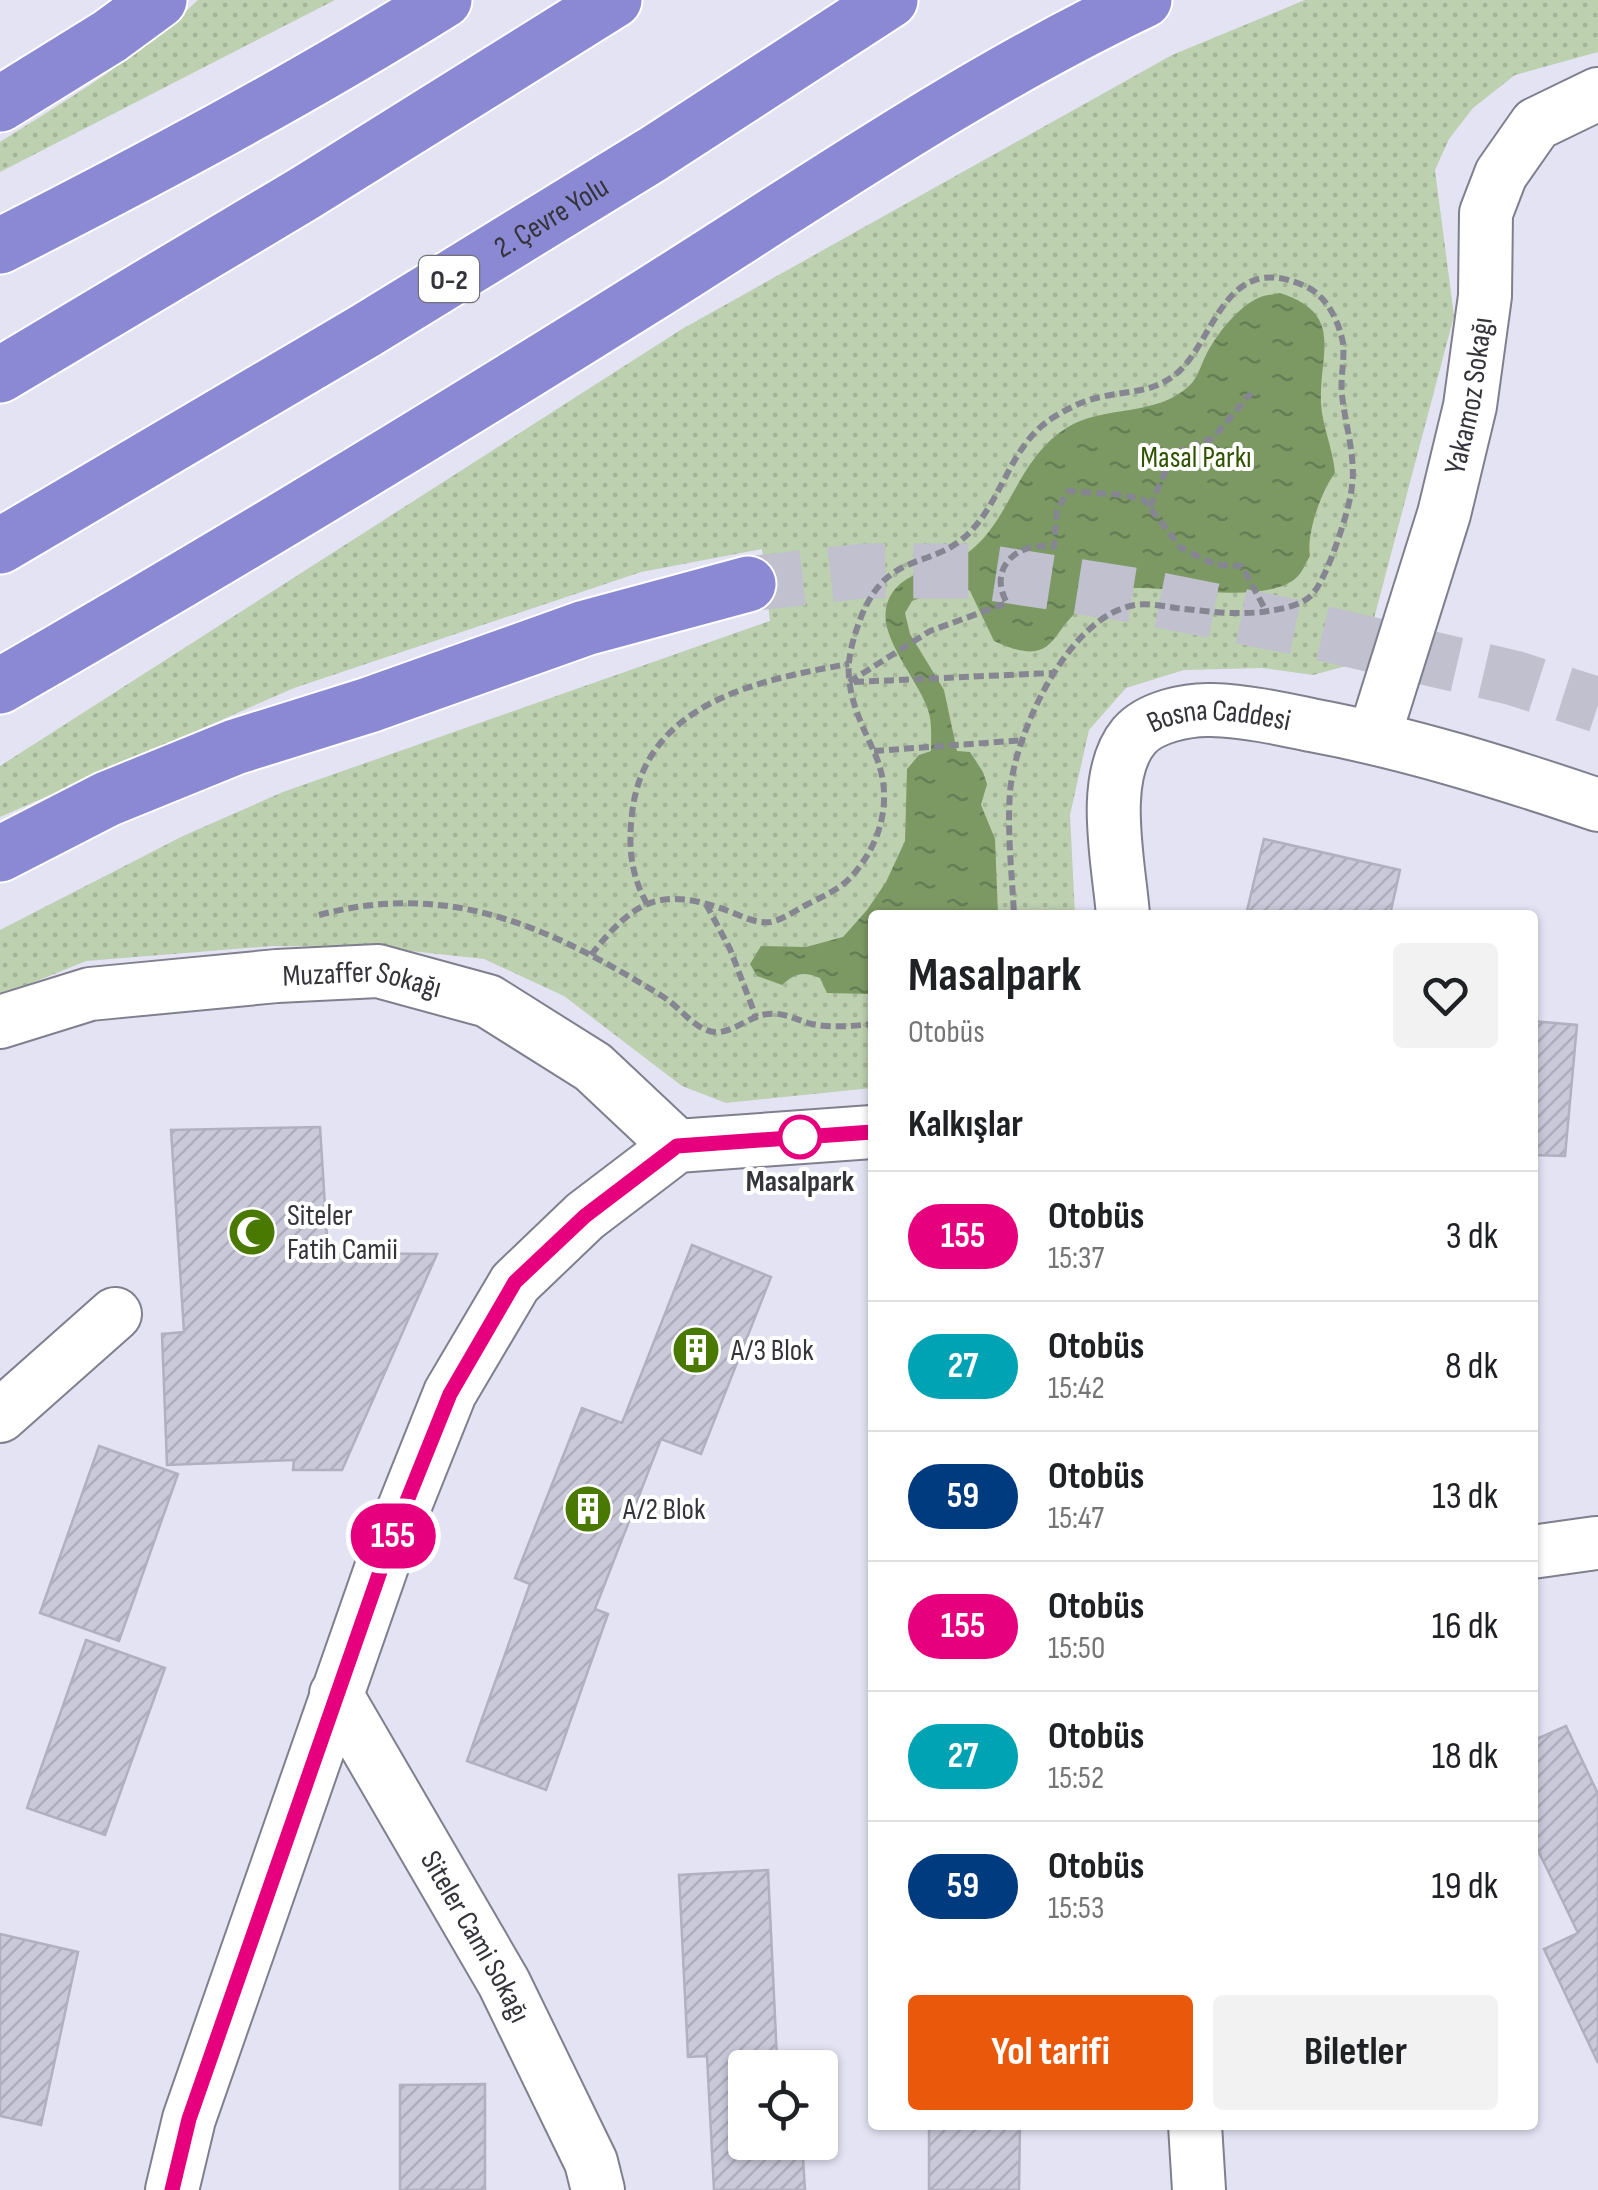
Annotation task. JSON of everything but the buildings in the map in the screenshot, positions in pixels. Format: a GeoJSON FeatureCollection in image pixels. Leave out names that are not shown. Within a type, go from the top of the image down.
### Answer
{"type":"FeatureCollection","features":[{"type":"Feature","properties":{"kind":"highway"},"geometry":{"type":"LineString","coordinates":[[0,104],[110,36],[159,0]]}},
{"type":"Feature","properties":{"kind":"highway"},"geometry":{"type":"LineString","coordinates":[[0,246],[337,67],[444,0]]}},
{"type":"Feature","properties":{"kind":"highway"},"geometry":{"type":"LineString","coordinates":[[0,374],[337,174],[614,0]]}},
{"type":"Feature","properties":{"kind":"highway","name":"2. Çevre Yolu"},"geometry":{"type":"LineString","coordinates":[[0,546],[450,279],[653,154],[890,0]]}},
{"type":"Feature","properties":{"kind":"highway"},"geometry":{"type":"LineString","coordinates":[[0,686],[416,442],[947,108],[1111,12],[1144,0]]}},
{"type":"Feature","properties":{"kind":"highway"},"geometry":{"type":"LineString","coordinates":[[0,854],[108,799],[235,747],[585,628],[748,584]]}},
{"type":"Feature","properties":{"kind":"street","name":"Yakamoz Sokağı"},"geometry":{"type":"LineString","coordinates":[[1374,737],[1444,514],[1470,406],[1485,296],[1486,213],[1501,174],[1536,124],[1598,94]]}},
{"type":"Feature","properties":{"kind":"street","name":"Bosna Caddesi"},"geometry":{"type":"LineString","coordinates":[[1123,910],[1114,804],[1118,764],[1136,734],[1167,716],[1209,710],[1278,718],[1374,737],[1598,804]]}},
{"type":"Feature","properties":{"kind":"street","name":"Muzaffer Sokağı"},"geometry":{"type":"LineString","coordinates":[[0,1022],[90,994],[277,976],[378,971],[488,1001],[592,1067],[677,1146]]}},
{"type":"Feature","properties":{"kind":"street"},"geometry":{"type":"LineString","coordinates":[[172,2190],[189,2119],[390,1543],[450,1394],[515,1282],[585,1216],[677,1146],[868,1132]]}},
{"type":"Feature","properties":{"kind":"street"},"geometry":{"type":"LineString","coordinates":[[0,1416],[114,1314]]}},
{"type":"Feature","properties":{"kind":"street"},"geometry":{"type":"LineString","coordinates":[[1538,1551],[1598,1542]]}},
{"type":"Feature","properties":{"kind":"street","name":"Siteler Cami Sokağı"},"geometry":{"type":"LineString","coordinates":[[336,1694],[504,1984],[591,2162],[598,2190]]}},
{"type":"Feature","properties":{"kind":"street"},"geometry":{"type":"LineString","coordinates":[[1195,2130],[1199,2190]]}},
{"type":"Feature","properties":{"kind":"path"},"geometry":{"type":"LineString","coordinates":[[868,1024],[814,1024],[787,1014],[756,1017],[717,1033],[705,1030],[666,998],[591,955],[613,927],[647,904],[680,897],[756,922],[770,922],[835,891],[850,878],[876,840],[883,822],[882,772],[861,726],[848,664],[854,636],[872,595],[889,575],[912,560],[968,535],[984,515],[1028,438],[1047,421],[1075,405],[1104,396],[1135,393],[1176,376],[1189,364],[1218,309],[1252,282],[1272,279],[1308,286],[1331,308],[1343,344],[1341,389],[1353,484],[1342,526],[1316,590],[1303,602],[1266,612],[1135,605],[1094,626],[1052,673],[1010,786],[1014,910]]}},
{"type":"Feature","properties":{"kind":"path"},"geometry":{"type":"LineString","coordinates":[[1150,507],[1169,463],[1180,451],[1213,438],[1251,394]]}},
{"type":"Feature","properties":{"kind":"path"},"geometry":{"type":"LineString","coordinates":[[849,682],[930,630],[1006,604],[998,584],[1002,568],[1009,559],[1032,547],[1054,547],[1057,510],[1068,491],[1144,500],[1181,548],[1216,565],[1242,566],[1266,612]]}},
{"type":"Feature","properties":{"kind":"path"},"geometry":{"type":"LineString","coordinates":[[647,904],[634,881],[630,827],[634,796],[654,750],[676,726],[726,694],[766,681],[848,664]]}},
{"type":"Feature","properties":{"kind":"path"},"geometry":{"type":"LineString","coordinates":[[849,682],[1052,673]]}},
{"type":"Feature","properties":{"kind":"path"},"geometry":{"type":"LineString","coordinates":[[874,751],[1024,740]]}},
{"type":"Feature","properties":{"kind":"path"},"geometry":{"type":"LineString","coordinates":[[704,902],[730,949],[756,1017]]}},
{"type":"Feature","properties":{"kind":"green space"},"geometry":{"type":"Polygon","coordinates":[[[198,0],[335,0],[0,172],[0,142],[128,58],[198,0]]]}},
{"type":"Feature","properties":{"kind":"green space","name":"Masal Parkı"},"geometry":{"type":"Polygon","coordinates":[[[1305,0],[1598,0],[1598,52],[1515,75],[1473,108],[1449,139],[1435,170],[1454,316],[1372,626],[1346,666],[1313,675],[1262,668],[1184,670],[1126,688],[1089,730],[1070,815],[1075,910],[868,910],[868,1088],[726,1103],[682,1086],[564,996],[484,959],[374,947],[272,946],[86,961],[0,996],[0,930],[183,836],[283,792],[770,621],[762,549],[641,572],[294,688],[0,817],[0,766],[682,329],[1172,55],[1305,0]]]}},
{"type":"Feature","properties":{"kind":"water"},"geometry":{"type":"Polygon","coordinates":[[[1280,293],[1300,302],[1314,312],[1324,337],[1321,403],[1335,473],[1316,513],[1310,556],[1300,574],[1284,586],[1264,591],[1120,590],[1088,604],[1043,649],[1031,651],[994,641],[970,591],[957,584],[912,601],[905,613],[910,634],[944,690],[957,751],[970,752],[987,784],[981,805],[995,839],[998,910],[868,910],[868,994],[827,993],[820,978],[809,974],[795,976],[782,985],[757,976],[750,964],[761,946],[806,947],[843,937],[886,882],[905,841],[907,769],[919,755],[931,751],[931,727],[925,701],[895,648],[886,621],[886,609],[899,585],[959,558],[984,538],[1037,455],[1068,427],[1176,396],[1192,383],[1222,330],[1258,298],[1280,293]]]}},
{"type":"Feature","properties":{"kind":"tunnel"},"geometry":{"type":"LineString","coordinates":[[748,584],[863,571],[978,571],[1140,596],[1300,628],[1514,678],[1598,705]]}},
{"type":"Feature","properties":{"kind":"bus line","name":"155"},"geometry":{"type":"LineString","coordinates":[[172,2190],[189,2119],[390,1543],[450,1394],[515,1282],[585,1216],[677,1146],[868,1132]]}},
{"type":"Feature","properties":{"kind":"place","name":"Masalpark"},"geometry":{"type":"Point","coordinates":[800,1137]}},
{"type":"Feature","properties":{"kind":"place","name":"Siteler Fatih Camii"},"geometry":{"type":"Point","coordinates":[252,1232]}},
{"type":"Feature","properties":{"kind":"place","name":"A/3 Blok"},"geometry":{"type":"Point","coordinates":[696,1350]}},
{"type":"Feature","properties":{"kind":"place","name":"A/2 Blok"},"geometry":{"type":"Point","coordinates":[588,1509]}}]}
